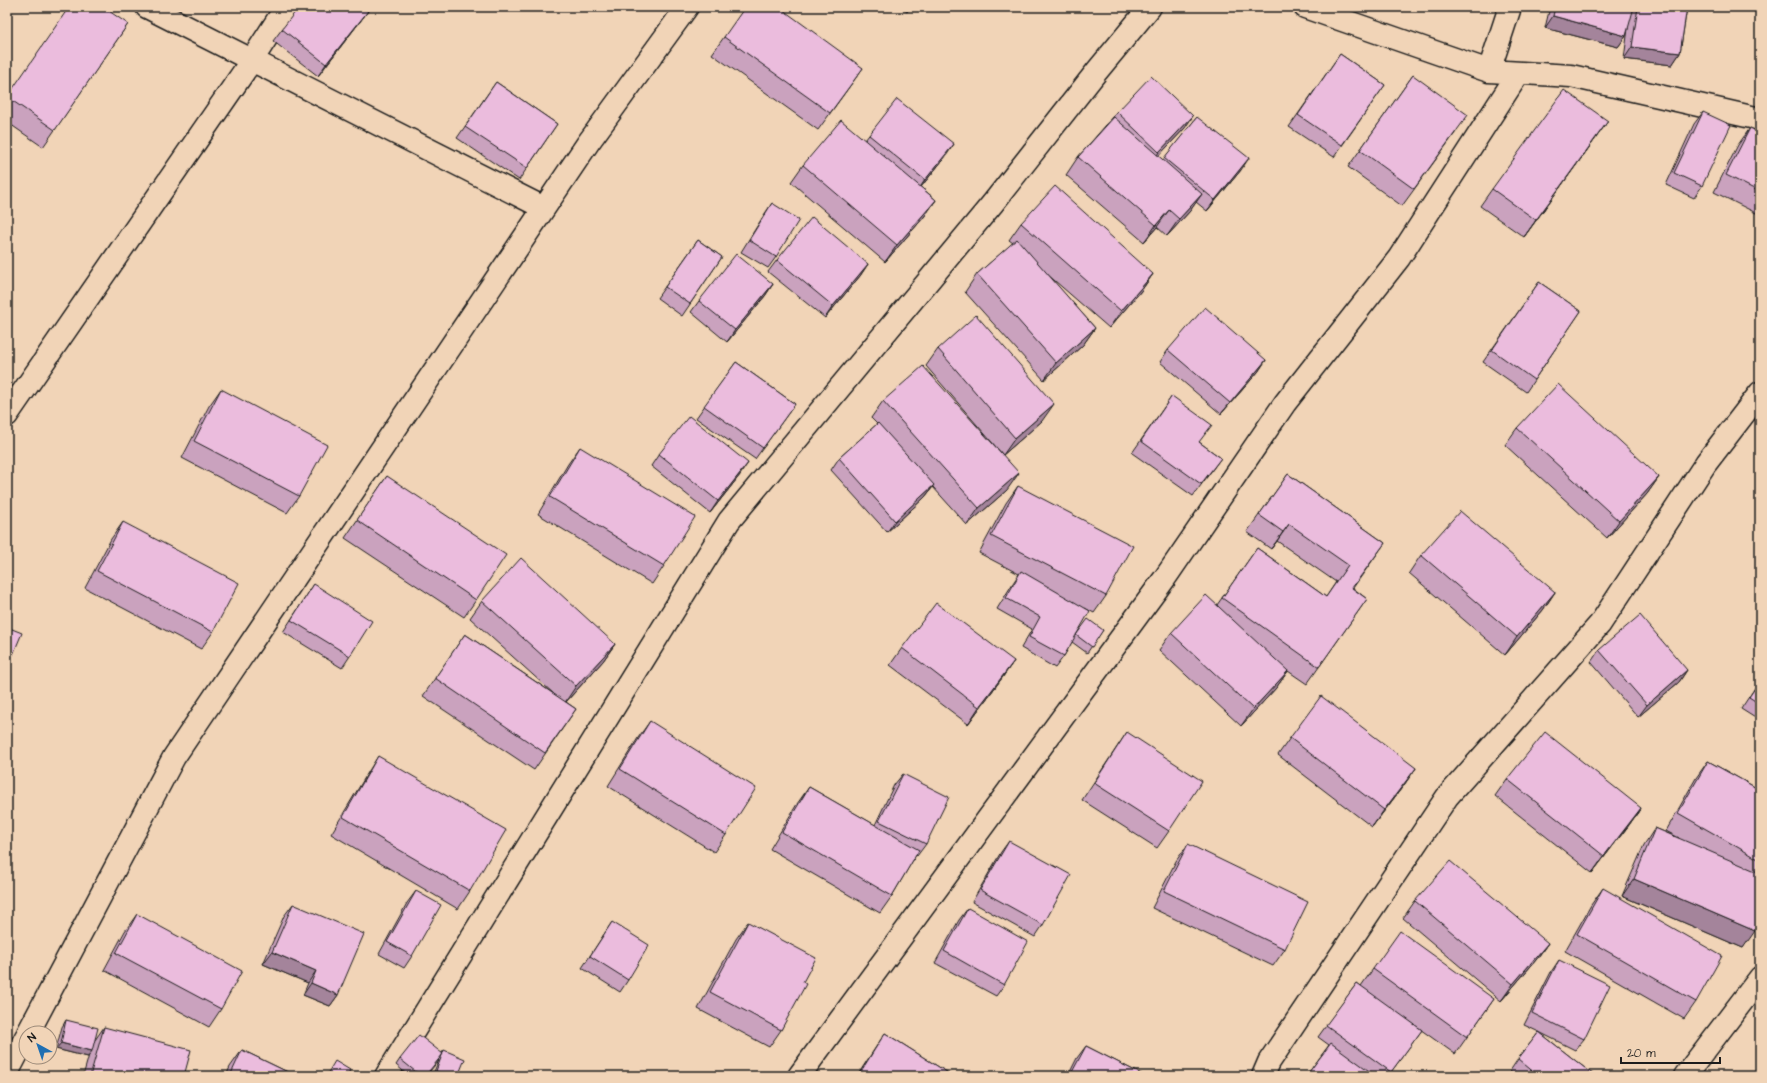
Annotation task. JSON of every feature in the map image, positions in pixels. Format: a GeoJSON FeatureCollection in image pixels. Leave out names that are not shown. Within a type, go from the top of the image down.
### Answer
{"type":"FeatureCollection","features":[{"type":"Feature","properties":{"kind":"street"},"geometry":{"type":"LineString","coordinates":[[147,7],[544,208]]}},
{"type":"Feature","properties":{"kind":"street"},"geometry":{"type":"LineString","coordinates":[[7,415],[252,60],[286,7]]}},
{"type":"Feature","properties":{"kind":"street"},"geometry":{"type":"LineString","coordinates":[[32,1025],[174,757],[588,143],[686,7]]}},
{"type":"Feature","properties":{"kind":"street"},"geometry":{"type":"LineString","coordinates":[[386,1076],[730,521],[993,203],[1097,70],[1150,7]]}},
{"type":"Feature","properties":{"kind":"street"},"geometry":{"type":"LineString","coordinates":[[1305,7],[1488,71],[1571,76],[1760,119]]}},
{"type":"Feature","properties":{"kind":"street"},"geometry":{"type":"LineString","coordinates":[[1488,71],[1510,7]]}},
{"type":"Feature","properties":{"kind":"street"},"geometry":{"type":"LineString","coordinates":[[799,1076],[1165,578],[1285,403],[1399,258],[1518,74]]}},
{"type":"Feature","properties":{"kind":"street"},"geometry":{"type":"LineString","coordinates":[[1263,1076],[1268,1062],[1447,797],[1600,624],[1706,463],[1760,393]]}},
{"type":"Feature","properties":{"kind":"street"},"geometry":{"type":"LineString","coordinates":[[1685,1076],[1760,978]]}},
{"type":"Feature","properties":{"kind":"street"},"geometry":{"type":"LineString","coordinates":[[7,1073],[18,1052]]}},
{"type":"Feature","properties":{"kind":"building"},"geometry":{"type":"Polygon","coordinates":[[[69,7],[103,7],[128,24],[55,130],[7,97],[69,7]]]}},
{"type":"Feature","properties":{"kind":"building"},"geometry":{"type":"Polygon","coordinates":[[[299,7],[362,7],[368,11],[326,64],[282,29],[299,7]]]}},
{"type":"Feature","properties":{"kind":"building"},"geometry":{"type":"Polygon","coordinates":[[[745,7],[779,7],[863,68],[830,113],[724,37],[745,7]]]}},
{"type":"Feature","properties":{"kind":"building"},"geometry":{"type":"Polygon","coordinates":[[[1555,7],[1634,7],[1626,36],[1553,16],[1555,7]]]}},
{"type":"Feature","properties":{"kind":"building"},"geometry":{"type":"Polygon","coordinates":[[[1638,7],[1687,7],[1680,53],[1632,47],[1638,7]]]}},
{"type":"Feature","properties":{"kind":"building"},"geometry":{"type":"Polygon","coordinates":[[[1340,54],[1385,85],[1342,145],[1298,115],[1340,54]]]}},
{"type":"Feature","properties":{"kind":"building"},"geometry":{"type":"Polygon","coordinates":[[[1413,75],[1468,115],[1414,189],[1360,150],[1413,75]]]}},
{"type":"Feature","properties":{"kind":"building"},"geometry":{"type":"Polygon","coordinates":[[[1151,76],[1193,116],[1159,152],[1117,112],[1151,76]]]}},
{"type":"Feature","properties":{"kind":"building"},"geometry":{"type":"Polygon","coordinates":[[[496,82],[557,124],[527,168],[465,127],[496,82]]]}},
{"type":"Feature","properties":{"kind":"building"},"geometry":{"type":"Polygon","coordinates":[[[1564,90],[1608,121],[1536,220],[1492,189],[1564,90]]]}},
{"type":"Feature","properties":{"kind":"building"},"geometry":{"type":"Polygon","coordinates":[[[897,99],[954,144],[925,180],[869,135],[897,99]]]}},
{"type":"Feature","properties":{"kind":"building"},"geometry":{"type":"Polygon","coordinates":[[[1703,112],[1731,125],[1702,186],[1674,173],[1703,112]]]}},
{"type":"Feature","properties":{"kind":"building"},"geometry":{"type":"Polygon","coordinates":[[[1114,117],[1202,194],[1179,219],[1169,210],[1156,225],[1078,157],[1114,117]]]}},
{"type":"Feature","properties":{"kind":"building"},"geometry":{"type":"Polygon","coordinates":[[[1197,117],[1249,158],[1215,200],[1164,158],[1197,117]]]}},
{"type":"Feature","properties":{"kind":"building"},"geometry":{"type":"Polygon","coordinates":[[[841,120],[936,200],[897,245],[803,165],[841,120]]]}},
{"type":"Feature","properties":{"kind":"building"},"geometry":{"type":"Polygon","coordinates":[[[1750,128],[1760,133],[1760,192],[1726,175],[1750,128]]]}},
{"type":"Feature","properties":{"kind":"building"},"geometry":{"type":"Polygon","coordinates":[[[1055,186],[1153,274],[1121,311],[1021,223],[1055,186]]]}},
{"type":"Feature","properties":{"kind":"building"},"geometry":{"type":"Polygon","coordinates":[[[772,203],[799,220],[776,257],[749,240],[772,203]]]}},
{"type":"Feature","properties":{"kind":"building"},"geometry":{"type":"Polygon","coordinates":[[[812,217],[868,264],[833,306],[777,260],[812,217]]]}},
{"type":"Feature","properties":{"kind":"building"},"geometry":{"type":"Polygon","coordinates":[[[1017,239],[1095,328],[1056,363],[977,274],[1017,239]]]}},
{"type":"Feature","properties":{"kind":"building"},"geometry":{"type":"Polygon","coordinates":[[[698,240],[722,257],[690,304],[665,287],[698,240]]]}},
{"type":"Feature","properties":{"kind":"building"},"geometry":{"type":"Polygon","coordinates":[[[736,254],[773,284],[735,330],[699,301],[736,254]]]}},
{"type":"Feature","properties":{"kind":"building"},"geometry":{"type":"Polygon","coordinates":[[[1539,282],[1581,311],[1534,380],[1492,350],[1539,282]]]}},
{"type":"Feature","properties":{"kind":"building"},"geometry":{"type":"Polygon","coordinates":[[[1205,307],[1266,360],[1230,403],[1168,350],[1205,307]]]}},
{"type":"Feature","properties":{"kind":"building"},"geometry":{"type":"Polygon","coordinates":[[[976,315],[1054,404],[1015,438],[938,349],[976,315]]]}},
{"type":"Feature","properties":{"kind":"building"},"geometry":{"type":"Polygon","coordinates":[[[736,362],[795,404],[763,448],[704,406],[736,362]]]}},
{"type":"Feature","properties":{"kind":"building"},"geometry":{"type":"Polygon","coordinates":[[[923,366],[1019,473],[979,508],[883,401],[923,366]]]}},
{"type":"Feature","properties":{"kind":"building"},"geometry":{"type":"Polygon","coordinates":[[[1558,384],[1659,477],[1619,521],[1517,428],[1558,384]]]}},
{"type":"Feature","properties":{"kind":"building"},"geometry":{"type":"Polygon","coordinates":[[[221,389],[327,445],[299,496],[194,441],[221,389]]]}},
{"type":"Feature","properties":{"kind":"building"},"geometry":{"type":"Polygon","coordinates":[[[1172,396],[1212,425],[1199,442],[1221,458],[1201,484],[1141,441],[1172,396]]]}},
{"type":"Feature","properties":{"kind":"building"},"geometry":{"type":"Polygon","coordinates":[[[689,416],[748,463],[718,501],[659,454],[689,416]]]}},
{"type":"Feature","properties":{"kind":"building"},"geometry":{"type":"Polygon","coordinates":[[[878,423],[934,485],[895,521],[839,458],[878,423]]]}},
{"type":"Feature","properties":{"kind":"building"},"geometry":{"type":"Polygon","coordinates":[[[580,447],[695,517],[664,566],[550,497],[580,447]]]}},
{"type":"Feature","properties":{"kind":"building"},"geometry":{"type":"Polygon","coordinates":[[[1288,474],[1385,543],[1352,588],[1367,599],[1319,667],[1222,598],[1257,548],[1326,597],[1348,565],[1289,524],[1283,532],[1259,515],[1288,474]]]}},
{"type":"Feature","properties":{"kind":"building"},"geometry":{"type":"Polygon","coordinates":[[[387,476],[506,555],[476,600],[357,520],[387,476]]]}},
{"type":"Feature","properties":{"kind":"building"},"geometry":{"type":"Polygon","coordinates":[[[1018,486],[1133,546],[1106,596],[991,536],[1018,486]]]}},
{"type":"Feature","properties":{"kind":"building"},"geometry":{"type":"Polygon","coordinates":[[[1460,511],[1555,592],[1517,637],[1421,555],[1460,511]]]}},
{"type":"Feature","properties":{"kind":"building"},"geometry":{"type":"Polygon","coordinates":[[[123,522],[239,583],[213,632],[97,571],[123,522]]]}},
{"type":"Feature","properties":{"kind":"building"},"geometry":{"type":"Polygon","coordinates":[[[521,558],[615,644],[576,686],[482,601],[521,558]]]}},
{"type":"Feature","properties":{"kind":"building"},"geometry":{"type":"Polygon","coordinates":[[[1021,571],[1090,611],[1064,656],[1029,637],[1040,617],[1006,598],[1021,571]]]}},
{"type":"Feature","properties":{"kind":"building"},"geometry":{"type":"Polygon","coordinates":[[[314,584],[372,621],[350,656],[291,620],[314,584]]]}},
{"type":"Feature","properties":{"kind":"building"},"geometry":{"type":"Polygon","coordinates":[[[1206,595],[1288,671],[1253,709],[1171,633],[1206,595]]]}},
{"type":"Feature","properties":{"kind":"building"},"geometry":{"type":"Polygon","coordinates":[[[936,603],[1014,661],[979,707],[902,648],[936,603]]]}},
{"type":"Feature","properties":{"kind":"building"},"geometry":{"type":"Polygon","coordinates":[[[1640,615],[1687,670],[1647,705],[1599,650],[1640,615]]]}},
{"type":"Feature","properties":{"kind":"building"},"geometry":{"type":"Polygon","coordinates":[[[1088,619],[1103,630],[1092,647],[1076,635],[1088,619]]]}},
{"type":"Feature","properties":{"kind":"building"},"geometry":{"type":"Polygon","coordinates":[[[7,627],[22,633],[7,669],[7,627]]]}},
{"type":"Feature","properties":{"kind":"building"},"geometry":{"type":"Polygon","coordinates":[[[465,634],[576,709],[545,753],[435,678],[465,634]]]}},
{"type":"Feature","properties":{"kind":"building"},"geometry":{"type":"Polygon","coordinates":[[[1760,681],[1760,704],[1749,697],[1760,681]]]}},
{"type":"Feature","properties":{"kind":"building"},"geometry":{"type":"Polygon","coordinates":[[[1321,696],[1416,768],[1384,810],[1290,738],[1321,696]]]}},
{"type":"Feature","properties":{"kind":"building"},"geometry":{"type":"Polygon","coordinates":[[[650,721],[756,788],[726,835],[620,769],[650,721]]]}},
{"type":"Feature","properties":{"kind":"building"},"geometry":{"type":"Polygon","coordinates":[[[1127,732],[1202,781],[1169,831],[1094,783],[1127,732]]]}},
{"type":"Feature","properties":{"kind":"building"},"geometry":{"type":"Polygon","coordinates":[[[1545,732],[1641,808],[1604,856],[1507,779],[1545,732]]]}},
{"type":"Feature","properties":{"kind":"building"},"geometry":{"type":"Polygon","coordinates":[[[378,756],[506,830],[470,891],[343,817],[378,756]]]}},
{"type":"Feature","properties":{"kind":"building"},"geometry":{"type":"Polygon","coordinates":[[[1708,761],[1760,790],[1760,860],[1678,813],[1708,761]]]}},
{"type":"Feature","properties":{"kind":"building"},"geometry":{"type":"Polygon","coordinates":[[[903,774],[949,797],[926,844],[879,821],[903,774]]]}},
{"type":"Feature","properties":{"kind":"building"},"geometry":{"type":"Polygon","coordinates":[[[809,787],[919,850],[892,896],[782,832],[809,787]]]}},
{"type":"Feature","properties":{"kind":"building"},"geometry":{"type":"Polygon","coordinates":[[[1655,828],[1760,873],[1760,919],[1755,931],[1634,879],[1655,828]]]}},
{"type":"Feature","properties":{"kind":"building"},"geometry":{"type":"Polygon","coordinates":[[[1009,841],[1071,875],[1043,925],[980,890],[1009,841]]]}},
{"type":"Feature","properties":{"kind":"building"},"geometry":{"type":"Polygon","coordinates":[[[1188,844],[1308,902],[1285,949],[1164,891],[1188,844]]]}},
{"type":"Feature","properties":{"kind":"building"},"geometry":{"type":"Polygon","coordinates":[[[1450,861],[1548,943],[1513,984],[1415,901],[1450,861]]]}},
{"type":"Feature","properties":{"kind":"building"},"geometry":{"type":"Polygon","coordinates":[[[1603,888],[1722,956],[1696,1002],[1577,934],[1603,888]]]}},
{"type":"Feature","properties":{"kind":"building"},"geometry":{"type":"Polygon","coordinates":[[[416,891],[441,905],[412,956],[387,942],[416,891]]]}},
{"type":"Feature","properties":{"kind":"building"},"geometry":{"type":"Polygon","coordinates":[[[293,904],[364,934],[338,995],[311,983],[316,971],[272,952],[293,904]]]}},
{"type":"Feature","properties":{"kind":"building"},"geometry":{"type":"Polygon","coordinates":[[[968,908],[1028,942],[1004,985],[944,951],[968,908]]]}},
{"type":"Feature","properties":{"kind":"building"},"geometry":{"type":"Polygon","coordinates":[[[137,914],[242,971],[221,1009],[116,953],[137,914]]]}},
{"type":"Feature","properties":{"kind":"building"},"geometry":{"type":"Polygon","coordinates":[[[612,922],[649,945],[628,980],[590,956],[612,922]]]}},
{"type":"Feature","properties":{"kind":"building"},"geometry":{"type":"Polygon","coordinates":[[[748,922],[816,958],[803,982],[806,984],[781,1030],[710,992],[748,922]]]}},
{"type":"Feature","properties":{"kind":"building"},"geometry":{"type":"Polygon","coordinates":[[[1400,931],[1494,999],[1467,1037],[1373,969],[1400,931]]]}},
{"type":"Feature","properties":{"kind":"building"},"geometry":{"type":"Polygon","coordinates":[[[1559,960],[1610,985],[1584,1039],[1532,1013],[1559,960]]]}},
{"type":"Feature","properties":{"kind":"building"},"geometry":{"type":"Polygon","coordinates":[[[1357,983],[1422,1030],[1391,1072],[1326,1025],[1357,983]]]}},
{"type":"Feature","properties":{"kind":"building"},"geometry":{"type":"Polygon","coordinates":[[[66,1020],[98,1028],[92,1051],[61,1043],[66,1020]]]}},
{"type":"Feature","properties":{"kind":"building"},"geometry":{"type":"Polygon","coordinates":[[[104,1027],[191,1050],[184,1076],[90,1076],[104,1027]]]}},
{"type":"Feature","properties":{"kind":"building"},"geometry":{"type":"Polygon","coordinates":[[[1539,1032],[1595,1076],[1536,1076],[1536,1074],[1518,1059],[1539,1032]]]}},
{"type":"Feature","properties":{"kind":"building"},"geometry":{"type":"Polygon","coordinates":[[[885,1033],[953,1076],[858,1076],[885,1033]]]}},
{"type":"Feature","properties":{"kind":"building"},"geometry":{"type":"Polygon","coordinates":[[[419,1035],[443,1054],[425,1076],[421,1076],[400,1059],[419,1035]]]}},
{"type":"Feature","properties":{"kind":"building"},"geometry":{"type":"Polygon","coordinates":[[[1331,1043],[1376,1076],[1306,1076],[1331,1043]]]}},
{"type":"Feature","properties":{"kind":"building"},"geometry":{"type":"Polygon","coordinates":[[[1086,1046],[1145,1076],[1076,1076],[1071,1074],[1086,1046]]]}},
{"type":"Feature","properties":{"kind":"building"},"geometry":{"type":"Polygon","coordinates":[[[242,1050],[296,1076],[230,1076],[242,1050]]]}},
{"type":"Feature","properties":{"kind":"building"},"geometry":{"type":"Polygon","coordinates":[[[444,1050],[465,1059],[458,1076],[448,1076],[436,1071],[444,1050]]]}},
{"type":"Feature","properties":{"kind":"building"},"geometry":{"type":"Polygon","coordinates":[[[335,1061],[350,1070],[347,1076],[326,1076],[335,1061]]]}}]}
